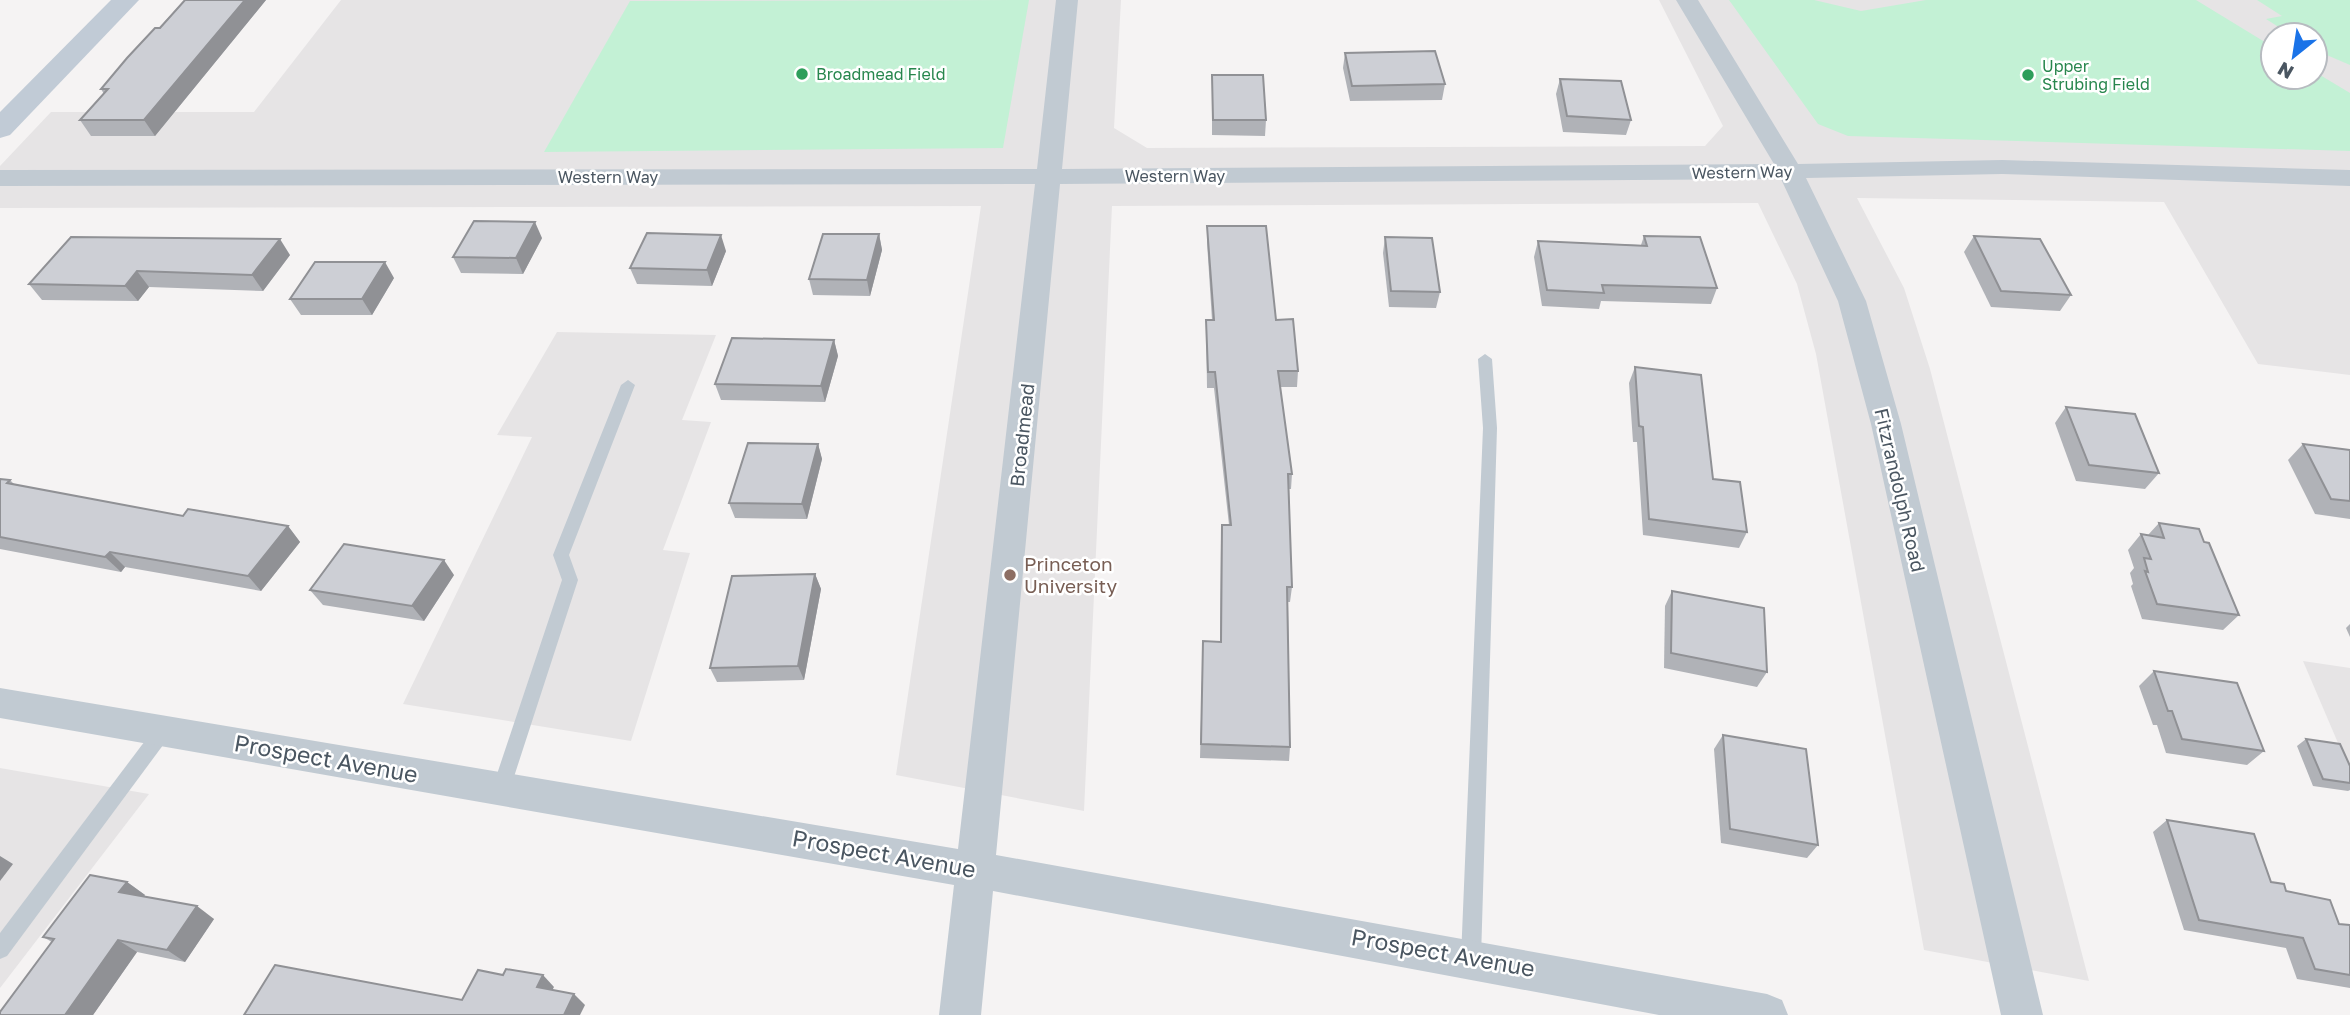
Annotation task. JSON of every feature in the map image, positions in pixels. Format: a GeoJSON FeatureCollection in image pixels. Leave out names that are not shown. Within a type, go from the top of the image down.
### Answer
{"type":"FeatureCollection","features":[{"type":"Feature","properties":{"kind":"street"},"geometry":{"type":"LineString","coordinates":[[0,129],[126,0]]}},
{"type":"Feature","properties":{"kind":"street","name":"Broadmead"},"geometry":{"type":"LineString","coordinates":[[960,1015],[1067,0]]}},
{"type":"Feature","properties":{"kind":"street","name":"Fitzrandolph Road"},"geometry":{"type":"LineString","coordinates":[[1687,0],[1790,171],[1852,301],[1882,411],[2022,1015]]}},
{"type":"Feature","properties":{"kind":"street","name":"Western Way"},"geometry":{"type":"LineString","coordinates":[[0,178],[1049,176],[2002,167],[2350,178]]}},
{"type":"Feature","properties":{"kind":"street","name":"Prospect Avenue"},"geometry":{"type":"LineString","coordinates":[[0,703],[975,870],[1471,958],[1767,1015]]}},
{"type":"Feature","properties":{"kind":"lane"},"geometry":{"type":"LineString","coordinates":[[1471,958],[1490,428],[1485,359]]}},
{"type":"Feature","properties":{"kind":"lane"},"geometry":{"type":"LineString","coordinates":[[501,789],[570,580],[561,555],[628,384]]}},
{"type":"Feature","properties":{"kind":"lane"},"geometry":{"type":"LineString","coordinates":[[0,949],[163,731]]}},
{"type":"Feature","properties":{"kind":"shaded area","name":"Princeton University"},"geometry":{"type":"Polygon","coordinates":[[[341,0],[1121,0],[1114,128],[1147,148],[1705,146],[1723,126],[1659,0],[2350,0],[2350,375],[2258,364],[2164,202],[1857,198],[1904,288],[1930,369],[2089,981],[1924,950],[1816,354],[1797,284],[1758,203],[1112,206],[1084,811],[896,775],[981,206],[0,208],[0,166],[51,112],[254,112],[341,0]]]}},
{"type":"Feature","properties":{"kind":"shaded area"},"geometry":{"type":"Polygon","coordinates":[[[557,332],[716,335],[682,420],[711,422],[663,550],[690,553],[631,741],[403,704],[532,437],[497,435],[557,332]]]}},
{"type":"Feature","properties":{"kind":"shaded area"},"geometry":{"type":"Polygon","coordinates":[[[2303,661],[2350,668],[2350,771],[2303,661]]]}},
{"type":"Feature","properties":{"kind":"shaded area"},"geometry":{"type":"Polygon","coordinates":[[[0,768],[149,794],[0,988],[0,768]]]}},
{"type":"Feature","properties":{"kind":"green space","name":"Broadmead Field"},"geometry":{"type":"Polygon","coordinates":[[[1029,0],[1003,148],[544,152],[630,1],[1029,0]]]}},
{"type":"Feature","properties":{"kind":"green space","name":"Upper Strubing Field"},"geometry":{"type":"Polygon","coordinates":[[[1729,0],[1814,0],[1861,11],[1926,0],[2196,0],[2259,38],[2259,91],[2329,91],[2329,80],[2350,93],[2350,151],[1848,136],[1818,124],[1729,0]]]}},
{"type":"Feature","properties":{"kind":"green space"},"geometry":{"type":"Polygon","coordinates":[[[2257,0],[2350,0],[2350,65],[2329,56],[2329,21],[2266,19],[2282,16],[2257,0]]]}},
{"type":"Feature","properties":{"kind":"building"},"geometry":{"type":"Polygon","coordinates":[[[185,0],[245,0],[144,120],[80,120],[108,89],[101,89],[127,58],[155,28],[160,28],[185,0]]]}},
{"type":"Feature","properties":{"kind":"building"},"geometry":{"type":"Polygon","coordinates":[[[1435,51],[1445,84],[1352,86],[1345,53],[1435,51]]]}},
{"type":"Feature","properties":{"kind":"building"},"geometry":{"type":"Polygon","coordinates":[[[1212,75],[1263,75],[1266,120],[1213,120],[1212,75]]]}},
{"type":"Feature","properties":{"kind":"building"},"geometry":{"type":"Polygon","coordinates":[[[1560,79],[1621,81],[1631,120],[1567,116],[1560,79]]]}},
{"type":"Feature","properties":{"kind":"building"},"geometry":{"type":"Polygon","coordinates":[[[474,221],[535,222],[516,258],[453,257],[474,221]]]}},
{"type":"Feature","properties":{"kind":"building"},"geometry":{"type":"Polygon","coordinates":[[[1207,226],[1266,226],[1276,320],[1293,319],[1298,371],[1278,371],[1292,474],[1288,474],[1292,587],[1287,587],[1290,747],[1201,744],[1203,641],[1221,642],[1222,525],[1231,525],[1215,372],[1208,372],[1206,320],[1214,320],[1207,226]]]}},
{"type":"Feature","properties":{"kind":"building"},"geometry":{"type":"Polygon","coordinates":[[[647,233],[721,235],[707,270],[630,268],[647,233]]]}},
{"type":"Feature","properties":{"kind":"building"},"geometry":{"type":"Polygon","coordinates":[[[823,234],[879,234],[867,280],[809,279],[823,234]]]}},
{"type":"Feature","properties":{"kind":"building"},"geometry":{"type":"Polygon","coordinates":[[[1644,236],[1700,237],[1717,288],[1602,285],[1604,293],[1547,290],[1538,241],[1647,246],[1644,236]]]}},
{"type":"Feature","properties":{"kind":"building"},"geometry":{"type":"Polygon","coordinates":[[[1974,236],[2040,239],[2071,295],[2001,291],[1974,236]]]}},
{"type":"Feature","properties":{"kind":"building"},"geometry":{"type":"Polygon","coordinates":[[[71,237],[280,239],[252,275],[137,271],[125,286],[29,284],[71,237]]]}},
{"type":"Feature","properties":{"kind":"building"},"geometry":{"type":"Polygon","coordinates":[[[1385,237],[1432,238],[1440,292],[1391,291],[1385,237]]]}},
{"type":"Feature","properties":{"kind":"building"},"geometry":{"type":"Polygon","coordinates":[[[315,262],[385,262],[362,299],[290,299],[315,262]]]}},
{"type":"Feature","properties":{"kind":"building"},"geometry":{"type":"Polygon","coordinates":[[[732,338],[834,340],[821,386],[715,384],[732,338]]]}},
{"type":"Feature","properties":{"kind":"building"},"geometry":{"type":"Polygon","coordinates":[[[1635,367],[1701,375],[1713,479],[1740,482],[1747,532],[1649,519],[1643,427],[1639,426],[1635,367]]]}},
{"type":"Feature","properties":{"kind":"building"},"geometry":{"type":"Polygon","coordinates":[[[2066,407],[2135,414],[2159,473],[2089,465],[2066,407]]]}},
{"type":"Feature","properties":{"kind":"building"},"geometry":{"type":"Polygon","coordinates":[[[748,443],[818,444],[802,504],[729,503],[748,443]]]}},
{"type":"Feature","properties":{"kind":"building"},"geometry":{"type":"Polygon","coordinates":[[[2303,444],[2350,450],[2350,501],[2331,499],[2303,444]]]}},
{"type":"Feature","properties":{"kind":"building"},"geometry":{"type":"Polygon","coordinates":[[[0,479],[10,480],[7,483],[183,516],[188,509],[288,526],[248,576],[110,552],[105,557],[0,537],[0,479]]]}},
{"type":"Feature","properties":{"kind":"building"},"geometry":{"type":"Polygon","coordinates":[[[2159,523],[2199,529],[2204,542],[2209,543],[2239,615],[2157,604],[2145,571],[2148,572],[2144,558],[2151,559],[2141,534],[2164,538],[2159,523]]]}},
{"type":"Feature","properties":{"kind":"building"},"geometry":{"type":"Polygon","coordinates":[[[344,544],[444,560],[412,606],[310,590],[344,544]]]}},
{"type":"Feature","properties":{"kind":"building"},"geometry":{"type":"Polygon","coordinates":[[[815,574],[798,666],[710,668],[732,576],[815,574]]]}},
{"type":"Feature","properties":{"kind":"building"},"geometry":{"type":"Polygon","coordinates":[[[1672,591],[1764,608],[1767,672],[1671,653],[1672,591]]]}},
{"type":"Feature","properties":{"kind":"building"},"geometry":{"type":"Polygon","coordinates":[[[2154,671],[2237,683],[2264,751],[2182,739],[2172,711],[2168,711],[2154,671]]]}},
{"type":"Feature","properties":{"kind":"building"},"geometry":{"type":"Polygon","coordinates":[[[1723,735],[1806,749],[1818,845],[1730,829],[1723,735]]]}},
{"type":"Feature","properties":{"kind":"building"},"geometry":{"type":"Polygon","coordinates":[[[2306,739],[2340,744],[2350,766],[2350,783],[2323,779],[2306,739]]]}},
{"type":"Feature","properties":{"kind":"building"},"geometry":{"type":"Polygon","coordinates":[[[2167,820],[2254,834],[2271,882],[2284,884],[2286,891],[2330,900],[2339,924],[2350,925],[2350,975],[2315,969],[2303,938],[2199,920],[2167,820]]]}},
{"type":"Feature","properties":{"kind":"building"},"geometry":{"type":"Polygon","coordinates":[[[90,875],[127,882],[119,892],[197,906],[167,950],[118,940],[65,1015],[0,1015],[54,939],[43,937],[90,875]]]}},
{"type":"Feature","properties":{"kind":"building"},"geometry":{"type":"Polygon","coordinates":[[[275,965],[462,1000],[478,970],[503,975],[506,969],[543,975],[537,987],[574,994],[564,1015],[244,1015],[275,965]]]}},
{"type":"Feature","properties":{"kind":"place","name":"Broadmead Field"},"geometry":{"type":"Point","coordinates":[802,74]}},
{"type":"Feature","properties":{"kind":"place","name":"Upper Strubing Field"},"geometry":{"type":"Point","coordinates":[2028,75]}},
{"type":"Feature","properties":{"kind":"place","name":"Princeton University"},"geometry":{"type":"Point","coordinates":[1010,575]}}]}
